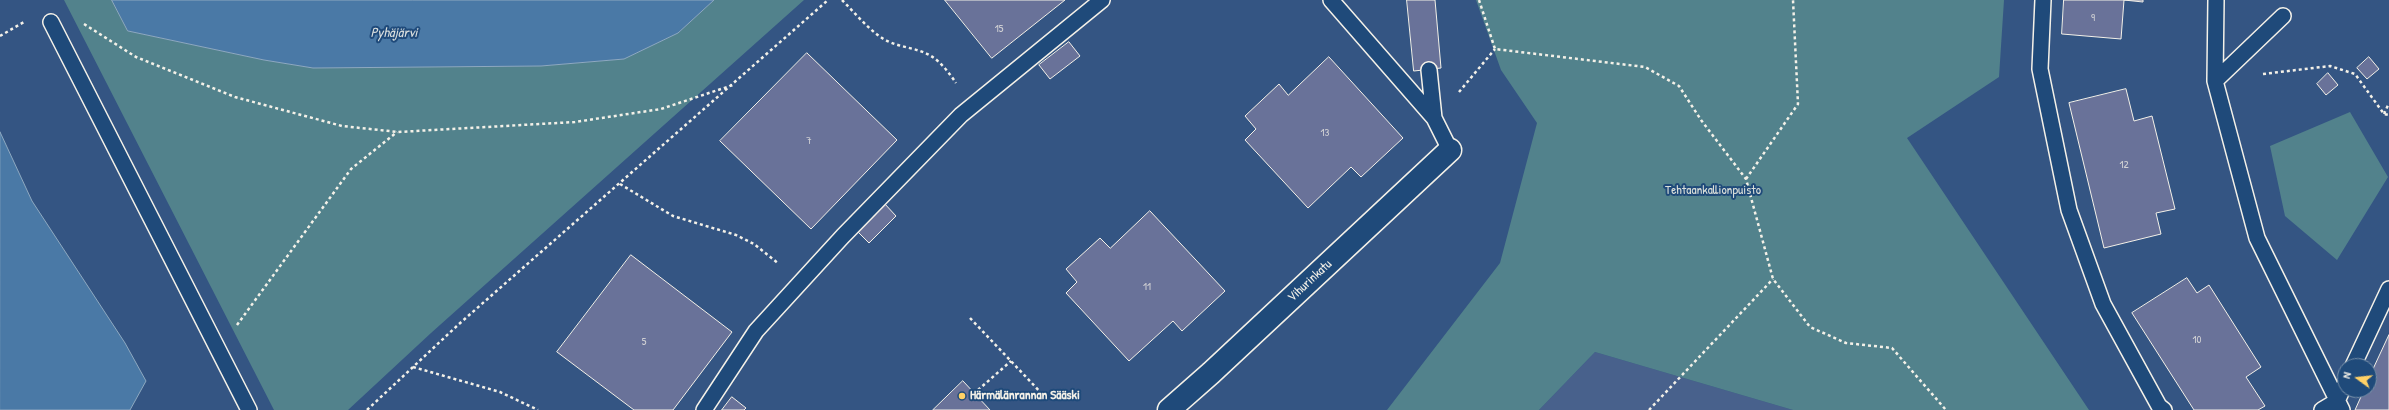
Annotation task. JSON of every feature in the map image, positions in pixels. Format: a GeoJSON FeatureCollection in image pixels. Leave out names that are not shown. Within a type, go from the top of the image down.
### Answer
{"type":"FeatureCollection","features":[{"type":"Feature","properties":{"kind":"street","name":"Vihurinkatu"},"geometry":{"type":"LineString","coordinates":[[1169,410],[1211,373],[1450,150]]}},
{"type":"Feature","properties":{"kind":"lane"},"geometry":{"type":"LineString","coordinates":[[704,410],[756,331],[843,236],[971,108],[1102,0]]}},
{"type":"Feature","properties":{"kind":"lane"},"geometry":{"type":"LineString","coordinates":[[1331,0],[1434,118],[1450,150]]}},
{"type":"Feature","properties":{"kind":"lane"},"geometry":{"type":"LineString","coordinates":[[2044,0],[2040,68],[2069,210],[2103,304],[2159,406],[2164,410]]}},
{"type":"Feature","properties":{"kind":"lane"},"geometry":{"type":"LineString","coordinates":[[2216,0],[2214,81],[2257,238],[2340,405],[2322,410]]}},
{"type":"Feature","properties":{"kind":"lane"},"geometry":{"type":"LineString","coordinates":[[2214,81],[2283,16]]}},
{"type":"Feature","properties":{"kind":"lane"},"geometry":{"type":"LineString","coordinates":[[51,22],[217,351],[249,410]]}},
{"type":"Feature","properties":{"kind":"lane"},"geometry":{"type":"LineString","coordinates":[[1429,70],[1434,118]]}},
{"type":"Feature","properties":{"kind":"lane"},"geometry":{"type":"LineString","coordinates":[[2357,358],[2389,289]]}},
{"type":"Feature","properties":{"kind":"path"},"geometry":{"type":"LineString","coordinates":[[367,410],[413,367],[828,0]]}},
{"type":"Feature","properties":{"kind":"path"},"geometry":{"type":"LineString","coordinates":[[842,0],[868,27],[882,38],[894,44],[931,55],[939,62],[957,85],[971,108]]}},
{"type":"Feature","properties":{"kind":"path"},"geometry":{"type":"LineString","coordinates":[[1479,0],[1495,49]]}},
{"type":"Feature","properties":{"kind":"path"},"geometry":{"type":"LineString","coordinates":[[1746,179],[1798,104],[1793,0]]}},
{"type":"Feature","properties":{"kind":"path"},"geometry":{"type":"LineString","coordinates":[[83,23],[136,57],[235,97],[342,126],[398,132],[575,122],[661,109],[733,85]]}},
{"type":"Feature","properties":{"kind":"path"},"geometry":{"type":"LineString","coordinates":[[1434,118],[1469,82],[1495,49]]}},
{"type":"Feature","properties":{"kind":"path"},"geometry":{"type":"LineString","coordinates":[[1495,49],[1645,67],[1680,86],[1701,120],[1746,179],[1773,279],[1810,327],[1846,342],[1892,348],[1946,410]]}},
{"type":"Feature","properties":{"kind":"path"},"geometry":{"type":"LineString","coordinates":[[2261,75],[2330,66],[2355,74],[2384,114],[2389,115]]}},
{"type":"Feature","properties":{"kind":"path"},"geometry":{"type":"LineString","coordinates":[[2384,114],[2389,103]]}},
{"type":"Feature","properties":{"kind":"path"},"geometry":{"type":"LineString","coordinates":[[217,351],[351,169],[398,132]]}},
{"type":"Feature","properties":{"kind":"path"},"geometry":{"type":"LineString","coordinates":[[620,184],[673,216],[736,236],[754,244],[801,283]]}},
{"type":"Feature","properties":{"kind":"path"},"geometry":{"type":"LineString","coordinates":[[1649,410],[1773,279]]}},
{"type":"Feature","properties":{"kind":"path"},"geometry":{"type":"LineString","coordinates":[[970,318],[1046,398]]}},
{"type":"Feature","properties":{"kind":"path"},"geometry":{"type":"LineString","coordinates":[[978,390],[1011,361]]}},
{"type":"Feature","properties":{"kind":"path"},"geometry":{"type":"LineString","coordinates":[[413,367],[500,392],[538,410]]}},
{"type":"Feature","properties":{"kind":"shaded area"},"geometry":{"type":"Polygon","coordinates":[[[1595,352],[1793,410],[1539,410],[1595,352]]]}},
{"type":"Feature","properties":{"kind":"green space"},"geometry":{"type":"Polygon","coordinates":[[[64,0],[112,0],[128,31],[264,60],[313,68],[541,66],[624,59],[678,33],[714,0],[804,0],[431,333],[348,410],[274,410],[64,0]]]}},
{"type":"Feature","properties":{"kind":"green space","name":"Tehtaankallionpuisto"},"geometry":{"type":"Polygon","coordinates":[[[1476,0],[2004,0],[1999,77],[1907,138],[2089,410],[1793,410],[1595,352],[1539,410],[1387,410],[1500,263],[1537,123],[1501,70],[1476,0]]]}},
{"type":"Feature","properties":{"kind":"green space"},"geometry":{"type":"Polygon","coordinates":[[[2350,112],[2388,177],[2337,260],[2285,216],[2270,146],[2350,112]]]}},
{"type":"Feature","properties":{"kind":"water","name":"Pyhäjärvi"},"geometry":{"type":"Polygon","coordinates":[[[112,0],[714,0],[678,33],[624,59],[541,66],[313,68],[264,60],[128,31],[112,0]]]}},
{"type":"Feature","properties":{"kind":"water"},"geometry":{"type":"Polygon","coordinates":[[[0,132],[32,201],[125,343],[146,381],[130,410],[0,410],[0,132]]]}},
{"type":"Feature","properties":{"kind":"building"},"geometry":{"type":"Polygon","coordinates":[[[945,0],[1065,0],[992,58],[945,0]]]}},
{"type":"Feature","properties":{"kind":"building"},"geometry":{"type":"Polygon","coordinates":[[[1407,0],[1435,0],[1441,68],[1414,71],[1407,0]]]}},
{"type":"Feature","properties":{"kind":"building"},"geometry":{"type":"Polygon","coordinates":[[[2064,0],[2124,0],[2121,39],[2062,34],[2064,0]]]}},
{"type":"Feature","properties":{"kind":"building"},"geometry":{"type":"Polygon","coordinates":[[[2124,0],[2143,0],[2143,2],[2124,0]]]}},
{"type":"Feature","properties":{"kind":"building"},"geometry":{"type":"Polygon","coordinates":[[[1069,42],[1080,56],[1050,79],[1039,65],[1069,42]]]}},
{"type":"Feature","properties":{"kind":"building"},"geometry":{"type":"Polygon","coordinates":[[[807,53],[897,140],[811,229],[720,141],[807,53]]]}},
{"type":"Feature","properties":{"kind":"building"},"geometry":{"type":"Polygon","coordinates":[[[1329,57],[1403,138],[1361,177],[1351,167],[1308,208],[1245,140],[1256,129],[1245,116],[1279,84],[1288,95],[1329,57]]]}},
{"type":"Feature","properties":{"kind":"building"},"geometry":{"type":"Polygon","coordinates":[[[2369,57],[2379,69],[2367,79],[2357,68],[2369,57]]]}},
{"type":"Feature","properties":{"kind":"building"},"geometry":{"type":"Polygon","coordinates":[[[2328,73],[2338,85],[2326,95],[2317,84],[2328,73]]]}},
{"type":"Feature","properties":{"kind":"building"},"geometry":{"type":"Polygon","coordinates":[[[2126,89],[2134,121],[2152,116],[2175,209],[2156,213],[2161,234],[2104,248],[2069,103],[2126,89]]]}},
{"type":"Feature","properties":{"kind":"building"},"geometry":{"type":"Polygon","coordinates":[[[884,203],[896,216],[869,243],[856,230],[884,203]]]}},
{"type":"Feature","properties":{"kind":"building"},"geometry":{"type":"Polygon","coordinates":[[[1150,211],[1225,291],[1182,331],[1173,321],[1129,361],[1066,293],[1077,282],[1066,269],[1100,238],[1110,248],[1150,211]]]}},
{"type":"Feature","properties":{"kind":"building"},"geometry":{"type":"Polygon","coordinates":[[[631,255],[732,332],[673,410],[634,410],[557,352],[631,255]]]}},
{"type":"Feature","properties":{"kind":"building"},"geometry":{"type":"Polygon","coordinates":[[[2187,278],[2197,293],[2209,285],[2261,367],[2246,377],[2265,406],[2258,410],[2194,410],[2132,313],[2187,278]]]}},
{"type":"Feature","properties":{"kind":"building"},"geometry":{"type":"Polygon","coordinates":[[[2389,335],[2389,410],[2355,410],[2360,398],[2377,398],[2377,361],[2389,335]]]}},
{"type":"Feature","properties":{"kind":"building","name":"Härmälänrannan Sääski"},"geometry":{"type":"Polygon","coordinates":[[[963,381],[990,410],[933,410],[963,381]]]}},
{"type":"Feature","properties":{"kind":"building"},"geometry":{"type":"Polygon","coordinates":[[[732,397],[746,408],[744,410],[722,410],[732,397]]]}},
{"type":"Feature","properties":{"kind":"place","name":"Härmälänrannan Sääski"},"geometry":{"type":"Point","coordinates":[962,396]}}]}
